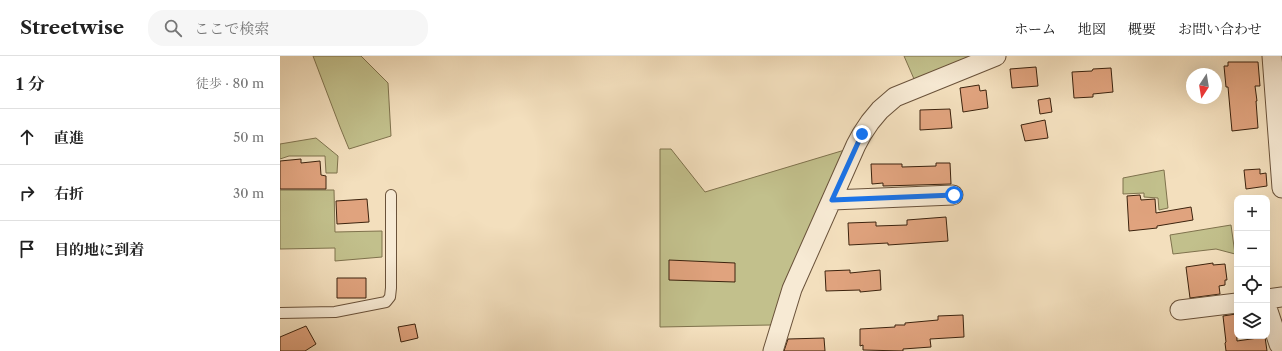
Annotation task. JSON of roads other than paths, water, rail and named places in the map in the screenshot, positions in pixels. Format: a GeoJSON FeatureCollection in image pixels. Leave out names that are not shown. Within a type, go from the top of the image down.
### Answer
{"type":"FeatureCollection","features":[{"type":"Feature","properties":{"kind":"street"},"geometry":{"type":"LineString","coordinates":[[773,351],[792,289],[862,134],[880,110],[895,97],[996,56]]}},
{"type":"Feature","properties":{"kind":"street"},"geometry":{"type":"LineString","coordinates":[[1272,56],[1278,87],[1282,188]]}},
{"type":"Feature","properties":{"kind":"street"},"geometry":{"type":"LineString","coordinates":[[832,200],[954,195]]}},
{"type":"Feature","properties":{"kind":"street"},"geometry":{"type":"LineString","coordinates":[[1270,299],[1282,297]]}},
{"type":"Feature","properties":{"kind":"street"},"geometry":{"type":"LineString","coordinates":[[1180,310],[1234,303]]}},
{"type":"Feature","properties":{"kind":"street"},"geometry":{"type":"LineString","coordinates":[[1270,317],[1279,344],[1282,348]]}},
{"type":"Feature","properties":{"kind":"lane"},"geometry":{"type":"LineString","coordinates":[[280,312],[336,312],[386,302],[390,297],[391,288],[392,195]]}}]}
